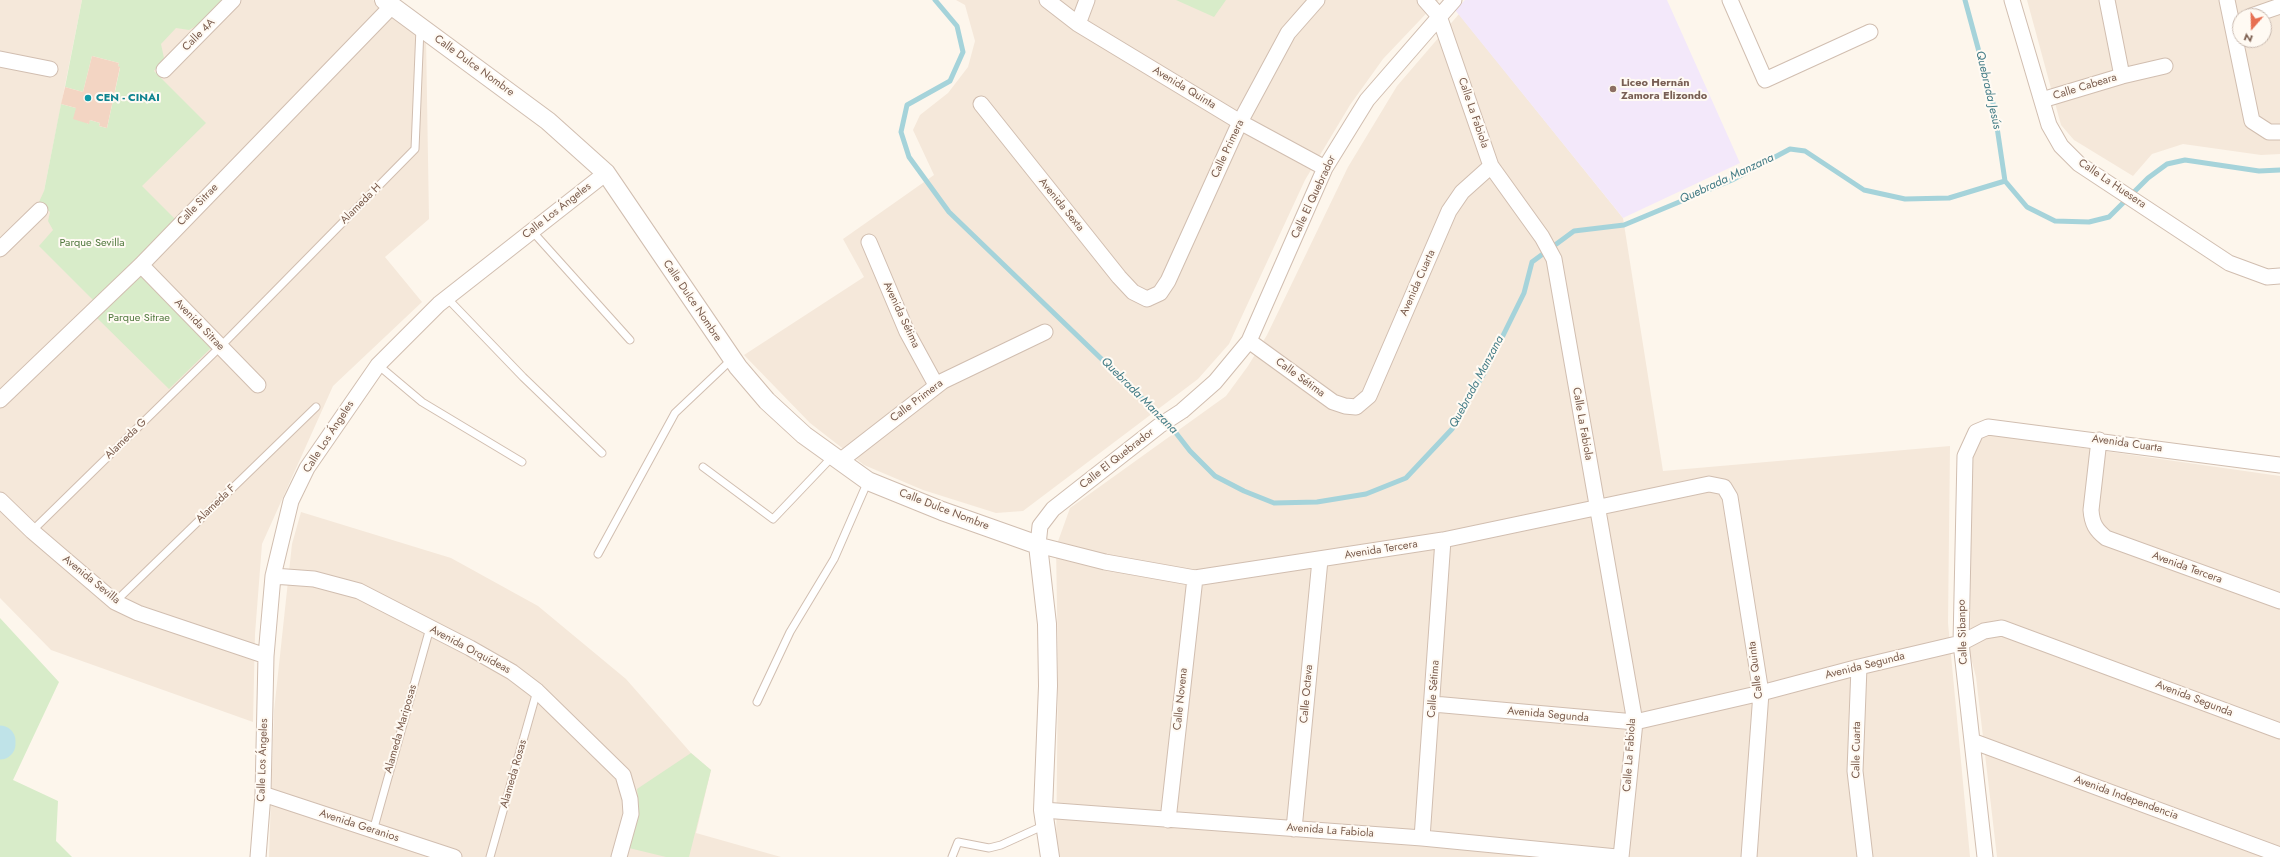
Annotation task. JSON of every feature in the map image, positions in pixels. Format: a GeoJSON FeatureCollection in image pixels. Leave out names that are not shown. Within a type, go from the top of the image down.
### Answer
{"type":"FeatureCollection","features":[{"type":"Feature","properties":{"kind":"street","name":"Calle 4A"},"geometry":{"type":"LineString","coordinates":[[164,70],[234,0]]}},
{"type":"Feature","properties":{"kind":"street","name":"Avenida Quinta"},"geometry":{"type":"LineString","coordinates":[[1047,0],[1078,24],[1240,122],[1325,168]]}},
{"type":"Feature","properties":{"kind":"street"},"geometry":{"type":"LineString","coordinates":[[1078,24],[1086,0]]}},
{"type":"Feature","properties":{"kind":"street","name":"Calle Primera"},"geometry":{"type":"LineString","coordinates":[[1147,299],[1160,293],[1168,282],[1240,122],[1288,33],[1317,0]]}},
{"type":"Feature","properties":{"kind":"street"},"geometry":{"type":"LineString","coordinates":[[1424,0],[1439,16]]}},
{"type":"Feature","properties":{"kind":"street","name":"Calle El Quebrador"},"geometry":{"type":"LineString","coordinates":[[1050,857],[1045,817],[1048,686],[1047,624],[1038,544],[1040,526],[1053,509],[1159,426],[1182,411],[1215,382],[1249,341],[1325,168],[1367,100],[1454,0]]}},
{"type":"Feature","properties":{"kind":"street"},"geometry":{"type":"LineString","coordinates":[[1730,0],[1765,80],[1870,32]]}},
{"type":"Feature","properties":{"kind":"street","name":"Calle La Huesera"},"geometry":{"type":"LineString","coordinates":[[2012,0],[2049,126],[2061,146],[2079,164],[2147,207],[2229,263],[2267,277],[2280,276]]}},
{"type":"Feature","properties":{"kind":"street","name":"Calle Cabeara"},"geometry":{"type":"LineString","coordinates":[[2042,100],[2122,76],[2107,0]]}},
{"type":"Feature","properties":{"kind":"street"},"geometry":{"type":"LineString","coordinates":[[2226,0],[2232,14]]}},
{"type":"Feature","properties":{"kind":"street","name":"Calle Dulce Nombre"},"geometry":{"type":"LineString","coordinates":[[388,3],[548,121],[606,173],[732,359],[767,401],[804,435],[868,481],[942,511],[1038,544]]}},
{"type":"Feature","properties":{"kind":"street","name":"Calle Sitrae"},"geometry":{"type":"LineString","coordinates":[[0,400],[141,265],[388,3]]}},
{"type":"Feature","properties":{"kind":"street","name":"Calle La Fabiola"},"geometry":{"type":"LineString","coordinates":[[1439,16],[1491,166],[1542,237],[1554,259],[1635,722],[1621,857]]}},
{"type":"Feature","properties":{"kind":"street"},"geometry":{"type":"LineString","coordinates":[[2240,48],[2252,121],[2274,132]]}},
{"type":"Feature","properties":{"kind":"street"},"geometry":{"type":"LineString","coordinates":[[0,59],[50,69]]}},
{"type":"Feature","properties":{"kind":"street"},"geometry":{"type":"LineString","coordinates":[[2122,76],[2165,66]]}},
{"type":"Feature","properties":{"kind":"street","name":"Avenida Sexta"},"geometry":{"type":"LineString","coordinates":[[981,104],[1119,277],[1133,292],[1147,299]]}},
{"type":"Feature","properties":{"kind":"street","name":"Avenida Cuarta"},"geometry":{"type":"LineString","coordinates":[[1356,407],[1369,396],[1450,211],[1462,192],[1491,166]]}},
{"type":"Feature","properties":{"kind":"street","name":"Calle Los Ángeles"},"geometry":{"type":"LineString","coordinates":[[258,857],[263,794],[266,656],[273,576],[292,502],[307,468],[378,365],[447,298],[606,173]]}},
{"type":"Feature","properties":{"kind":"street"},"geometry":{"type":"LineString","coordinates":[[0,249],[40,210]]}},
{"type":"Feature","properties":{"kind":"street","name":"Avenida Sétima"},"geometry":{"type":"LineString","coordinates":[[870,242],[907,332],[936,385]]}},
{"type":"Feature","properties":{"kind":"street","name":"Avenida Sitrae"},"geometry":{"type":"LineString","coordinates":[[141,265],[258,385]]}},
{"type":"Feature","properties":{"kind":"street","name":"Calle Primera"},"geometry":{"type":"LineString","coordinates":[[836,459],[936,385],[1045,332]]}},
{"type":"Feature","properties":{"kind":"street","name":"Calle Sétima"},"geometry":{"type":"LineString","coordinates":[[1249,341],[1333,402],[1356,407]]}},
{"type":"Feature","properties":{"kind":"street","name":"Avenida Cuarta"},"geometry":{"type":"LineString","coordinates":[[1976,432],[1988,427],[2099,440],[2280,465]]}},
{"type":"Feature","properties":{"kind":"street","name":"Calle Sibanpo"},"geometry":{"type":"LineString","coordinates":[[1976,432],[1965,456],[1961,643],[1985,857]]}},
{"type":"Feature","properties":{"kind":"street","name":"Avenida Tercera"},"geometry":{"type":"LineString","coordinates":[[2099,440],[2091,510],[2092,521],[2097,530],[2106,538],[2280,601]]}},
{"type":"Feature","properties":{"kind":"street","name":"Avenida Tercera"},"geometry":{"type":"LineString","coordinates":[[1038,544],[1105,562],[1194,578],[1320,560],[1443,540],[1597,509],[1709,484],[1724,487]]}},
{"type":"Feature","properties":{"kind":"street","name":"Calle Quinta"},"geometry":{"type":"LineString","coordinates":[[1724,487],[1730,497],[1761,693],[1749,857]]}},
{"type":"Feature","properties":{"kind":"street","name":"Avenida Sevilla"},"geometry":{"type":"LineString","coordinates":[[0,500],[32,531],[115,602],[138,613],[266,656]]}},
{"type":"Feature","properties":{"kind":"street","name":"Calle Sétima"},"geometry":{"type":"LineString","coordinates":[[1422,838],[1433,704],[1443,540]]}},
{"type":"Feature","properties":{"kind":"street","name":"Calle Octava"},"geometry":{"type":"LineString","coordinates":[[1294,829],[1320,560]]}},
{"type":"Feature","properties":{"kind":"street","name":"Avenida Orquídeas"},"geometry":{"type":"LineString","coordinates":[[273,576],[314,580],[359,591],[512,672],[537,691],[622,774],[628,788],[631,814],[619,857]]}},
{"type":"Feature","properties":{"kind":"street","name":"Calle Novena"},"geometry":{"type":"LineString","coordinates":[[1168,820],[1194,578]]}},
{"type":"Feature","properties":{"kind":"street","name":"Avenida Segunda"},"geometry":{"type":"LineString","coordinates":[[1433,704],[1635,722],[1761,693],[1859,666],[1961,643],[1984,631],[2002,628],[2014,631],[2280,731]]}},
{"type":"Feature","properties":{"kind":"street","name":"Calle Cuarta"},"geometry":{"type":"LineString","coordinates":[[1859,666],[1855,771],[1865,857]]}},
{"type":"Feature","properties":{"kind":"street","name":"Avenida Independencia"},"geometry":{"type":"LineString","coordinates":[[1972,741],[2280,855]]}},
{"type":"Feature","properties":{"kind":"street","name":"Avenida Geranios"},"geometry":{"type":"LineString","coordinates":[[263,794],[454,857]]}},
{"type":"Feature","properties":{"kind":"street","name":"Avenida La Fabiola"},"geometry":{"type":"LineString","coordinates":[[1045,817],[1168,820],[1422,838],[1616,857]]}},
{"type":"Feature","properties":{"kind":"lane","name":"Alameda H"},"geometry":{"type":"LineString","coordinates":[[220,347],[415,148],[420,26]]}},
{"type":"Feature","properties":{"kind":"lane"},"geometry":{"type":"LineString","coordinates":[[532,231],[630,340]]}},
{"type":"Feature","properties":{"kind":"lane"},"geometry":{"type":"LineString","coordinates":[[447,298],[523,377],[602,453]]}},
{"type":"Feature","properties":{"kind":"lane","name":"Alameda G"},"geometry":{"type":"LineString","coordinates":[[32,531],[220,347]]}},
{"type":"Feature","properties":{"kind":"lane"},"geometry":{"type":"LineString","coordinates":[[598,554],[675,413],[732,359]]}},
{"type":"Feature","properties":{"kind":"lane"},"geometry":{"type":"LineString","coordinates":[[378,365],[422,402],[522,462]]}},
{"type":"Feature","properties":{"kind":"lane","name":"Alameda F"},"geometry":{"type":"LineString","coordinates":[[115,602],[316,407]]}},
{"type":"Feature","properties":{"kind":"lane"},"geometry":{"type":"LineString","coordinates":[[703,467],[773,519],[836,459]]}},
{"type":"Feature","properties":{"kind":"lane"},"geometry":{"type":"LineString","coordinates":[[757,702],[790,632],[834,559],[868,481]]}},
{"type":"Feature","properties":{"kind":"lane","name":"Alameda Mariposas"},"geometry":{"type":"LineString","coordinates":[[373,831],[430,628]]}},
{"type":"Feature","properties":{"kind":"lane","name":"Alameda Rosas"},"geometry":{"type":"LineString","coordinates":[[490,857],[537,691]]}},
{"type":"Feature","properties":{"kind":"lane"},"geometry":{"type":"LineString","coordinates":[[952,857],[958,842],[989,848],[1001,845],[1045,817]]}},
{"type":"Feature","properties":{"kind":"shaded area"},"geometry":{"type":"Polygon","coordinates":[[[0,0],[82,0],[44,191],[99,204],[140,0],[373,0],[426,37],[429,219],[385,257],[422,302],[333,386],[262,544],[255,634],[253,722],[51,650],[0,598],[0,0]]]}},
{"type":"Feature","properties":{"kind":"shaded area"},"geometry":{"type":"Polygon","coordinates":[[[956,0],[1439,0],[1383,59],[1350,105],[1305,180],[1229,344],[1198,379],[1023,511],[996,513],[923,490],[864,465],[810,423],[744,355],[864,277],[843,239],[934,175],[913,130],[920,115],[948,93],[968,67],[975,41],[965,5],[956,0]]]}},
{"type":"Feature","properties":{"kind":"shaded area","name":"Liceo Hernán Zamora Elizondo"},"geometry":{"type":"Polygon","coordinates":[[[1465,0],[1667,0],[1740,163],[1623,218],[1455,10],[1465,0]]]}},
{"type":"Feature","properties":{"kind":"shaded area"},"geometry":{"type":"Polygon","coordinates":[[[2027,0],[2280,0],[2280,154],[2261,155],[2183,144],[2152,154],[2133,176],[2074,140],[2061,125],[2027,0]]]}},
{"type":"Feature","properties":{"kind":"shaded area"},"geometry":{"type":"Polygon","coordinates":[[[1459,14],[1623,218],[1663,471],[1950,446],[1948,623],[1970,857],[1056,857],[1058,667],[1056,547],[1070,508],[1226,396],[1248,366],[1267,335],[1348,167],[1397,86],[1459,14]]]}},
{"type":"Feature","properties":{"kind":"shaded area"},"geometry":{"type":"Polygon","coordinates":[[[1984,434],[2280,476],[2280,857],[1997,857],[1976,677],[1970,654],[1971,458],[1984,434]]]}},
{"type":"Feature","properties":{"kind":"shaded area"},"geometry":{"type":"Polygon","coordinates":[[[301,512],[451,558],[538,606],[626,679],[691,753],[711,770],[696,833],[781,857],[269,857],[274,711],[292,544],[301,512]]]}},
{"type":"Feature","properties":{"kind":"green space","name":"Parque Sevilla"},"geometry":{"type":"Polygon","coordinates":[[[82,0],[225,0],[196,26],[189,30],[176,28],[161,44],[164,58],[154,71],[206,123],[142,186],[176,220],[93,300],[39,246],[53,230],[48,221],[50,212],[39,202],[44,191],[61,104],[76,108],[88,124],[90,120],[100,123],[99,126],[107,128],[120,68],[118,66],[119,63],[92,56],[83,92],[65,87],[82,0]]]}},
{"type":"Feature","properties":{"kind":"green space"},"geometry":{"type":"Polygon","coordinates":[[[1176,0],[1226,0],[1214,17],[1176,0]]]}},
{"type":"Feature","properties":{"kind":"green space","name":"Parque Sitrae"},"geometry":{"type":"Polygon","coordinates":[[[138,273],[211,348],[169,389],[96,317],[138,273]]]}},
{"type":"Feature","properties":{"kind":"green space"},"geometry":{"type":"Polygon","coordinates":[[[0,618],[59,682],[13,780],[58,801],[56,841],[72,857],[0,857],[0,618]]]}},
{"type":"Feature","properties":{"kind":"green space"},"geometry":{"type":"Polygon","coordinates":[[[691,753],[711,770],[689,857],[666,857],[629,848],[639,808],[637,789],[691,753]]]}},
{"type":"Feature","properties":{"kind":"building","name":"CEN - CINAI"},"geometry":{"type":"Polygon","coordinates":[[[92,56],[119,63],[118,66],[120,67],[107,128],[99,126],[100,123],[90,120],[89,124],[73,119],[76,108],[61,104],[65,87],[83,92],[92,56]]]}},
{"type":"Feature","properties":{"kind":"waterway","name":"Quebrada Manzana"},"geometry":{"type":"LineString","coordinates":[[935,0],[957,26],[963,52],[950,81],[907,105],[901,132],[909,157],[949,212],[1169,424],[1190,451],[1215,476],[1244,491],[1274,503],[1317,502],[1366,494],[1406,478],[1452,429],[1487,368],[1524,293],[1532,262],[1574,231],[1624,225],[1732,180],[1790,149],[1805,151],[1864,190],[1905,199],[1949,198],[2005,181]]}},
{"type":"Feature","properties":{"kind":"waterway","name":"Quebrada Jesús"},"geometry":{"type":"LineString","coordinates":[[1965,0],[1994,107],[2005,181]]}},
{"type":"Feature","properties":{"kind":"waterway"},"geometry":{"type":"LineString","coordinates":[[2005,181],[2027,207],[2055,221],[2089,222],[2109,217],[2148,178],[2167,164],[2185,160],[2259,171],[2280,170]]}},
{"type":"Feature","properties":{"kind":"place","name":"Liceo Hernán Zamora Elizondo"},"geometry":{"type":"Point","coordinates":[1613,89]}},
{"type":"Feature","properties":{"kind":"place","name":"CEN - CINAI"},"geometry":{"type":"Point","coordinates":[88,98]}}]}
